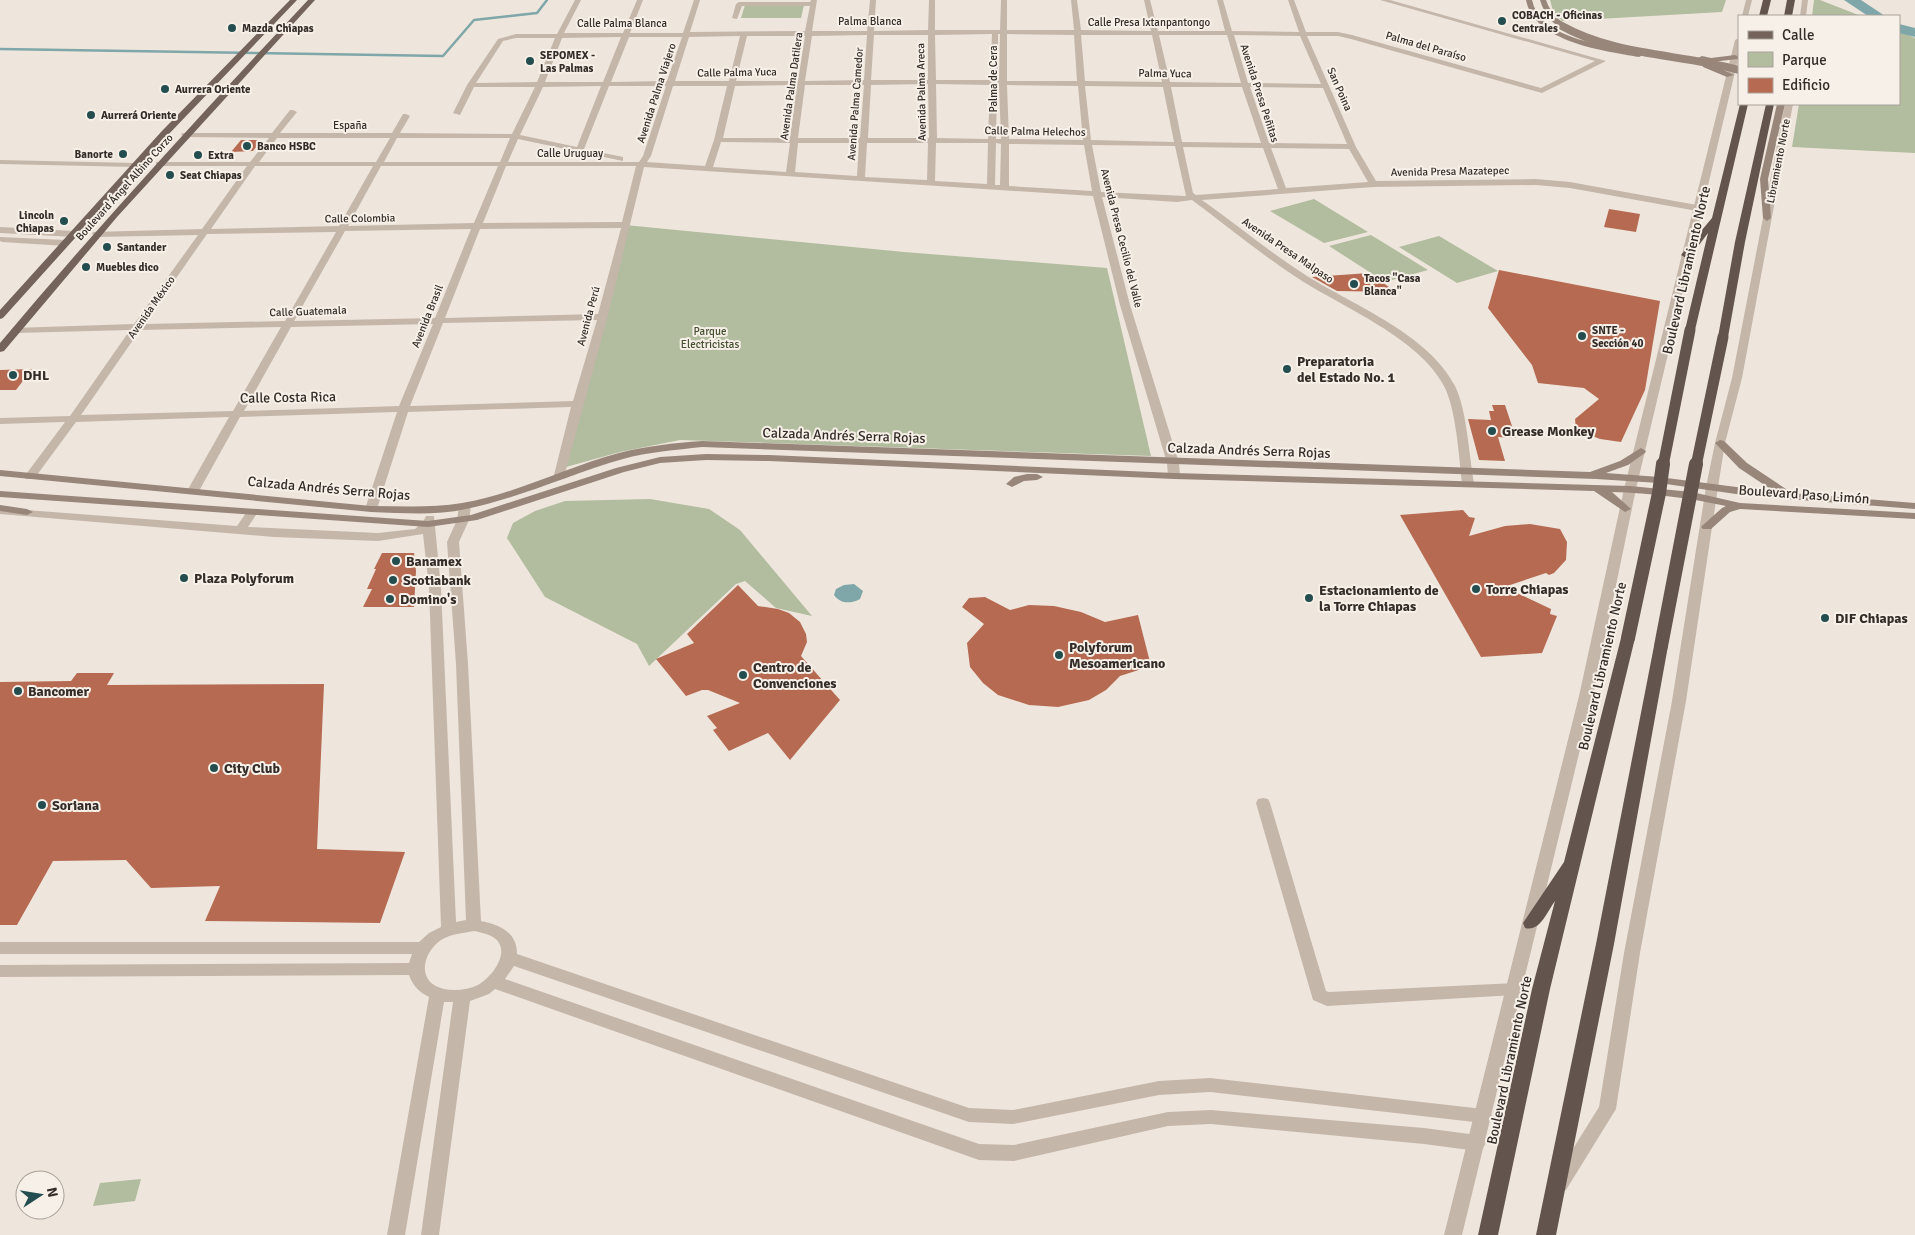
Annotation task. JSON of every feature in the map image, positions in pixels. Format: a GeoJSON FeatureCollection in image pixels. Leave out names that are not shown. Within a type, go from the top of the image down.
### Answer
{"type":"FeatureCollection","features":[{"type":"Feature","properties":{"kind":"highway"},"geometry":{"type":"LineString","coordinates":[[1763,15],[1767,0]]}},
{"type":"Feature","properties":{"kind":"highway"},"geometry":{"type":"LineString","coordinates":[[1788,15],[1791,0]]}},
{"type":"Feature","properties":{"kind":"highway","name":"Boulevard Libramiento Norte"},"geometry":{"type":"LineString","coordinates":[[1488,1235],[1541,989],[1628,638],[1659,494],[1665,452],[1690,330],[1715,218],[1744,105]]}},
{"type":"Feature","properties":{"kind":"highway"},"geometry":{"type":"LineString","coordinates":[[1546,1235],[1605,944],[1688,499],[1770,105]]}},
{"type":"Feature","properties":{"kind":"highway"},"geometry":{"type":"LineString","coordinates":[[1686,254],[1715,218]]}},
{"type":"Feature","properties":{"kind":"highway"},"geometry":{"type":"LineString","coordinates":[[1531,923],[1574,858]]}},
{"type":"Feature","properties":{"kind":"main road","name":"Boulevard Ángel Albino Corzo"},"geometry":{"type":"LineString","coordinates":[[0,316],[135,165],[236,58],[294,0]]}},
{"type":"Feature","properties":{"kind":"main road","name":"Boulevard Ángel Albino Corzo"},"geometry":{"type":"LineString","coordinates":[[0,349],[134,191],[312,0]]}},
{"type":"Feature","properties":{"kind":"main road"},"geometry":{"type":"LineString","coordinates":[[1529,0],[1535,17],[1550,28],[1579,41],[1620,52],[1734,67]]}},
{"type":"Feature","properties":{"kind":"main road"},"geometry":{"type":"LineString","coordinates":[[1543,0],[1547,13],[1575,35],[1604,44],[1734,67]]}},
{"type":"Feature","properties":{"kind":"main road"},"geometry":{"type":"LineString","coordinates":[[1560,24],[1580,34],[1609,43],[1711,60],[1734,67]]}},
{"type":"Feature","properties":{"kind":"main road"},"geometry":{"type":"LineString","coordinates":[[1767,218],[1764,179],[1781,105]]}},
{"type":"Feature","properties":{"kind":"main road"},"geometry":{"type":"LineString","coordinates":[[116,186],[134,191]]}},
{"type":"Feature","properties":{"kind":"main road"},"geometry":{"type":"LineString","coordinates":[[108,196],[134,191]]}},
{"type":"Feature","properties":{"kind":"main road"},"geometry":{"type":"LineString","coordinates":[[1720,443],[1749,472],[1789,495]]}},
{"type":"Feature","properties":{"kind":"main road","name":"Calzada Andrés Serra Rojas"},"geometry":{"type":"LineString","coordinates":[[0,473],[193,490],[370,509],[431,510],[465,506],[621,456],[660,448],[702,444],[1173,463],[1588,476],[1695,490]]}},
{"type":"Feature","properties":{"kind":"main road"},"geometry":{"type":"LineString","coordinates":[[1588,476],[1624,463],[1641,451]]}},
{"type":"Feature","properties":{"kind":"main road","name":"Calzada Andrés Serra Rojas"},"geometry":{"type":"LineString","coordinates":[[0,494],[428,524],[463,520],[620,470],[660,460],[706,457],[769,458],[1174,476],[1594,487],[1632,483]]}},
{"type":"Feature","properties":{"kind":"main road"},"geometry":{"type":"LineString","coordinates":[[1012,484],[1024,477],[1057,476],[1074,471]]}},
{"type":"Feature","properties":{"kind":"main road"},"geometry":{"type":"LineString","coordinates":[[1594,487],[1605,492],[1626,509]]}},
{"type":"Feature","properties":{"kind":"main road","name":"Boulevard Paso Limón"},"geometry":{"type":"LineString","coordinates":[[1695,490],[1711,493],[1789,495],[1915,506]]}},
{"type":"Feature","properties":{"kind":"main road","name":"Boulevard Paso Limón"},"geometry":{"type":"LineString","coordinates":[[1711,493],[1740,506],[1915,516]]}},
{"type":"Feature","properties":{"kind":"main road"},"geometry":{"type":"LineString","coordinates":[[252,512],[262,498]]}},
{"type":"Feature","properties":{"kind":"main road"},"geometry":{"type":"LineString","coordinates":[[1707,527],[1726,510],[1740,506]]}},
{"type":"Feature","properties":{"kind":"street","name":"Avenida Brasil"},"geometry":{"type":"LineString","coordinates":[[370,509],[403,410],[477,226],[515,136],[540,85],[560,34],[578,0]]}},
{"type":"Feature","properties":{"kind":"street"},"geometry":{"type":"LineString","coordinates":[[580,150],[640,0]]}},
{"type":"Feature","properties":{"kind":"street","name":"Avenida Palma Viajero"},"geometry":{"type":"LineString","coordinates":[[641,164],[647,156],[698,0]]}},
{"type":"Feature","properties":{"kind":"street","name":"Avenida Palma Camedor"},"geometry":{"type":"LineString","coordinates":[[861,179],[873,0]]}},
{"type":"Feature","properties":{"kind":"street","name":"Avenida Palma Areca"},"geometry":{"type":"LineString","coordinates":[[931,183],[934,140],[932,0]]}},
{"type":"Feature","properties":{"kind":"street","name":"Palma de Cera"},"geometry":{"type":"LineString","coordinates":[[996,0],[1003,82],[1005,187]]}},
{"type":"Feature","properties":{"kind":"street","name":"Palma de Cera"},"geometry":{"type":"LineString","coordinates":[[991,186],[994,141],[994,82],[1004,0]]}},
{"type":"Feature","properties":{"kind":"street","name":"Avenida Presa Cecilio del Valle"},"geometry":{"type":"LineString","coordinates":[[1074,0],[1088,143],[1097,193],[1115,266],[1173,463],[1174,476]]}},
{"type":"Feature","properties":{"kind":"street"},"geometry":{"type":"LineString","coordinates":[[1147,0],[1156,33],[1177,144],[1194,196]]}},
{"type":"Feature","properties":{"kind":"street","name":"Avenida Presa Peñitas"},"geometry":{"type":"LineString","coordinates":[[1220,0],[1245,85],[1283,191]]}},
{"type":"Feature","properties":{"kind":"street","name":"San Poina"},"geometry":{"type":"LineString","coordinates":[[1291,0],[1303,34],[1352,147],[1373,184]]}},
{"type":"Feature","properties":{"kind":"street","name":"Palma del Paraíso"},"geometry":{"type":"LineString","coordinates":[[1303,34],[1352,36],[1542,91],[1602,61],[1383,0]]}},
{"type":"Feature","properties":{"kind":"street"},"geometry":{"type":"LineString","coordinates":[[1744,15],[1749,0]]}},
{"type":"Feature","properties":{"kind":"street"},"geometry":{"type":"LineString","coordinates":[[1802,15],[1805,0]]}},
{"type":"Feature","properties":{"kind":"street"},"geometry":{"type":"LineString","coordinates":[[735,18],[739,4],[813,2]]}},
{"type":"Feature","properties":{"kind":"street","name":"Avenida Palma Datilera"},"geometry":{"type":"LineString","coordinates":[[790,175],[800,83],[810,33],[813,2]]}},
{"type":"Feature","properties":{"kind":"street","name":"Palma Blanca"},"geometry":{"type":"LineString","coordinates":[[744,33],[1000,32]]}},
{"type":"Feature","properties":{"kind":"street","name":"Calle Presa Ixtanpantongo"},"geometry":{"type":"LineString","coordinates":[[1000,32],[1303,34]]}},
{"type":"Feature","properties":{"kind":"street","name":"Calle Palma Blanca"},"geometry":{"type":"LineString","coordinates":[[471,84],[500,40],[511,36],[744,33]]}},
{"type":"Feature","properties":{"kind":"street"},"geometry":{"type":"LineString","coordinates":[[708,170],[718,140],[730,84],[744,33]]}},
{"type":"Feature","properties":{"kind":"street"},"geometry":{"type":"LineString","coordinates":[[1453,1235],[1484,1116],[1592,670],[1632,483],[1697,208],[1738,45]]}},
{"type":"Feature","properties":{"kind":"street","name":"Calle Palma Yuca"},"geometry":{"type":"LineString","coordinates":[[471,84],[605,85],[1003,82]]}},
{"type":"Feature","properties":{"kind":"street","name":"Palma Yuca"},"geometry":{"type":"LineString","coordinates":[[1003,82],[1327,86]]}},
{"type":"Feature","properties":{"kind":"street"},"geometry":{"type":"LineString","coordinates":[[456,113],[471,84]]}},
{"type":"Feature","properties":{"kind":"street","name":"Libramiento Norte"},"geometry":{"type":"LineString","coordinates":[[1555,1192],[1608,1109],[1632,953],[1679,701],[1711,493],[1720,443],[1737,378],[1788,105]]}},
{"type":"Feature","properties":{"kind":"street","name":"Avenida México"},"geometry":{"type":"LineString","coordinates":[[30,477],[74,419],[136,327],[252,165],[293,112]]}},
{"type":"Feature","properties":{"kind":"street"},"geometry":{"type":"LineString","coordinates":[[193,490],[406,116]]}},
{"type":"Feature","properties":{"kind":"street","name":"España"},"geometry":{"type":"LineString","coordinates":[[185,135],[273,137],[515,136],[641,164]]}},
{"type":"Feature","properties":{"kind":"street","name":"Calle Palma Helechos"},"geometry":{"type":"LineString","coordinates":[[718,140],[934,140],[1352,147]]}},
{"type":"Feature","properties":{"kind":"street"},"geometry":{"type":"LineString","coordinates":[[0,162],[135,165]]}},
{"type":"Feature","properties":{"kind":"street","name":"Calle Uruguay"},"geometry":{"type":"LineString","coordinates":[[159,164],[378,166],[641,164],[708,170],[991,186]]}},
{"type":"Feature","properties":{"kind":"street","name":"Avenida Perú"},"geometry":{"type":"LineString","coordinates":[[560,475],[641,164]]}},
{"type":"Feature","properties":{"kind":"street","name":"Avenida Presa Mazatepec"},"geometry":{"type":"LineString","coordinates":[[991,186],[1097,193],[1194,196],[1373,184],[1536,182],[1570,185],[1697,208]]}},
{"type":"Feature","properties":{"kind":"street","name":"Avenida Presa Malpaso"},"geometry":{"type":"LineString","coordinates":[[1194,196],[1302,277],[1394,331],[1430,359],[1449,384],[1455,399],[1468,483]]}},
{"type":"Feature","properties":{"kind":"street","name":"Calle Colombia"},"geometry":{"type":"LineString","coordinates":[[96,234],[477,226],[625,225]]}},
{"type":"Feature","properties":{"kind":"street"},"geometry":{"type":"LineString","coordinates":[[0,230],[74,234]]}},
{"type":"Feature","properties":{"kind":"street"},"geometry":{"type":"LineString","coordinates":[[0,238],[66,243]]}},
{"type":"Feature","properties":{"kind":"street","name":"Calle Guatemala"},"geometry":{"type":"LineString","coordinates":[[16,330],[287,325],[440,319],[601,317]]}},
{"type":"Feature","properties":{"kind":"street","name":"Calle Costa Rica"},"geometry":{"type":"LineString","coordinates":[[0,421],[577,404]]}},
{"type":"Feature","properties":{"kind":"street"},"geometry":{"type":"LineString","coordinates":[[465,506],[463,520],[453,542],[462,664],[474,925]]}},
{"type":"Feature","properties":{"kind":"street"},"geometry":{"type":"LineString","coordinates":[[0,510],[240,530],[378,537],[418,532],[428,524]]}},
{"type":"Feature","properties":{"kind":"street"},"geometry":{"type":"LineString","coordinates":[[431,510],[428,524],[436,597],[449,930]]}},
{"type":"Feature","properties":{"kind":"street"},"geometry":{"type":"LineString","coordinates":[[240,530],[252,512]]}},
{"type":"Feature","properties":{"kind":"street"},"geometry":{"type":"LineString","coordinates":[[1263,803],[1319,995],[1327,999],[1515,989]]}},
{"type":"Feature","properties":{"kind":"street"},"geometry":{"type":"LineString","coordinates":[[474,925],[487,926],[501,933],[509,944],[510,958],[506,969],[495,982],[481,991],[462,997],[437,995],[428,992],[420,984],[416,976],[416,968],[423,948],[434,938],[449,930],[474,925]]}},
{"type":"Feature","properties":{"kind":"street"},"geometry":{"type":"LineString","coordinates":[[0,948],[423,948]]}},
{"type":"Feature","properties":{"kind":"street"},"geometry":{"type":"LineString","coordinates":[[510,958],[969,1115],[1013,1117],[1159,1088],[1210,1085],[1484,1116]]}},
{"type":"Feature","properties":{"kind":"street"},"geometry":{"type":"LineString","coordinates":[[0,971],[416,968]]}},
{"type":"Feature","properties":{"kind":"street"},"geometry":{"type":"LineString","coordinates":[[495,982],[979,1152],[1014,1153],[1168,1119],[1211,1118],[1424,1136],[1477,1143]]}},
{"type":"Feature","properties":{"kind":"street"},"geometry":{"type":"LineString","coordinates":[[396,1235],[437,995]]}},
{"type":"Feature","properties":{"kind":"street"},"geometry":{"type":"LineString","coordinates":[[430,1235],[462,997]]}},
{"type":"Feature","properties":{"kind":"green space"},"geometry":{"type":"Polygon","coordinates":[[[1550,0],[1726,0],[1722,12],[1562,21],[1553,11],[1550,0]]]}},
{"type":"Feature","properties":{"kind":"green space"},"geometry":{"type":"Polygon","coordinates":[[[1814,0],[1820,0],[1858,15],[1812,15],[1814,0]]]}},
{"type":"Feature","properties":{"kind":"green space"},"geometry":{"type":"Polygon","coordinates":[[[745,5],[804,5],[801,18],[741,18],[745,5]]]}},
{"type":"Feature","properties":{"kind":"green space"},"geometry":{"type":"Polygon","coordinates":[[[1900,31],[1915,38],[1915,153],[1792,147],[1799,105],[1900,105],[1900,31]]]}},
{"type":"Feature","properties":{"kind":"green space"},"geometry":{"type":"Polygon","coordinates":[[[1314,199],[1368,232],[1324,243],[1270,211],[1314,199]]]}},
{"type":"Feature","properties":{"kind":"green space","name":"Parque Electricistas"},"geometry":{"type":"Polygon","coordinates":[[[625,225],[904,252],[1107,268],[1151,456],[680,440],[620,452],[566,467],[625,225]]]}},
{"type":"Feature","properties":{"kind":"green space"},"geometry":{"type":"Polygon","coordinates":[[[1371,235],[1428,270],[1385,282],[1329,246],[1371,235]]]}},
{"type":"Feature","properties":{"kind":"green space"},"geometry":{"type":"Polygon","coordinates":[[[1439,236],[1498,271],[1457,283],[1399,247],[1439,236]]]}},
{"type":"Feature","properties":{"kind":"green space"},"geometry":{"type":"Polygon","coordinates":[[[650,499],[709,509],[740,530],[812,616],[776,608],[745,581],[736,584],[649,666],[637,644],[545,597],[507,538],[513,523],[535,511],[565,501],[650,499]]]}},
{"type":"Feature","properties":{"kind":"green space"},"geometry":{"type":"Polygon","coordinates":[[[141,1179],[135,1201],[93,1206],[100,1183],[141,1179]]]}},
{"type":"Feature","properties":{"kind":"water"},"geometry":{"type":"Polygon","coordinates":[[[854,584],[863,591],[860,599],[846,602],[839,600],[834,595],[836,589],[844,585],[854,584]]]}},
{"type":"Feature","properties":{"kind":"building","name":"Banco HSBC"},"geometry":{"type":"Polygon","coordinates":[[[241,140],[262,140],[253,151],[231,152],[241,140]]]}},
{"type":"Feature","properties":{"kind":"building"},"geometry":{"type":"Polygon","coordinates":[[[1609,209],[1640,214],[1636,232],[1604,227],[1609,209]]]}},
{"type":"Feature","properties":{"kind":"building","name":"SNTE - Sección 40"},"geometry":{"type":"Polygon","coordinates":[[[1499,270],[1660,301],[1645,390],[1621,442],[1600,439],[1576,430],[1575,419],[1599,399],[1584,388],[1538,383],[1532,365],[1488,308],[1499,270]]]}},
{"type":"Feature","properties":{"kind":"building","name":"Tacos \"Casa Blanca\""},"geometry":{"type":"Polygon","coordinates":[[[1369,273],[1396,292],[1337,291],[1312,277],[1369,273]]]}},
{"type":"Feature","properties":{"kind":"building"},"geometry":{"type":"Polygon","coordinates":[[[32,369],[16,390],[0,390],[0,370],[32,369]]]}},
{"type":"Feature","properties":{"kind":"building","name":"Grease Monkey"},"geometry":{"type":"Polygon","coordinates":[[[1492,405],[1505,405],[1516,438],[1498,437],[1505,461],[1479,460],[1468,419],[1491,420],[1489,411],[1494,411],[1492,405]]]}},
{"type":"Feature","properties":{"kind":"building","name":"Torre Chiapas"},"geometry":{"type":"Polygon","coordinates":[[[1463,510],[1469,517],[1475,518],[1469,536],[1505,526],[1530,524],[1560,529],[1567,542],[1566,560],[1554,573],[1549,575],[1546,573],[1504,587],[1551,609],[1550,614],[1557,616],[1542,653],[1481,657],[1400,515],[1463,510]]]}},
{"type":"Feature","properties":{"kind":"building"},"geometry":{"type":"Polygon","coordinates":[[[382,553],[414,553],[416,571],[414,607],[363,607],[372,589],[367,589],[382,553]]]}},
{"type":"Feature","properties":{"kind":"building","name":"Centro de Convenciones"},"geometry":{"type":"Polygon","coordinates":[[[738,585],[758,606],[789,613],[800,622],[806,634],[807,642],[801,656],[840,700],[790,760],[768,733],[729,751],[713,730],[717,728],[707,716],[740,703],[708,690],[702,690],[686,696],[656,659],[694,643],[687,634],[738,585]]]}},
{"type":"Feature","properties":{"kind":"building","name":"Polyforum Mesoamericano"},"geometry":{"type":"Polygon","coordinates":[[[985,597],[1010,610],[1029,605],[1054,606],[1081,612],[1105,622],[1138,615],[1151,666],[1120,676],[1106,690],[1089,700],[1058,707],[1029,705],[998,695],[983,683],[970,667],[967,643],[984,624],[962,607],[969,598],[985,597]]]}},
{"type":"Feature","properties":{"kind":"building","name":"City Club"},"geometry":{"type":"Polygon","coordinates":[[[77,673],[114,673],[107,685],[324,684],[317,849],[405,852],[380,923],[205,921],[220,886],[151,888],[126,860],[53,861],[17,925],[0,925],[0,682],[71,681],[77,673]]]}},
{"type":"Feature","properties":{"kind":"waterway"},"geometry":{"type":"LineString","coordinates":[[0,49],[443,56],[474,20],[537,13],[547,0]]}},
{"type":"Feature","properties":{"kind":"waterway"},"geometry":{"type":"LineString","coordinates":[[1851,0],[1876,15]]}},
{"type":"Feature","properties":{"kind":"waterway"},"geometry":{"type":"LineString","coordinates":[[1900,28],[1915,33]]}},
{"type":"Feature","properties":{"kind":"place","name":"COBACH - Oficinas Centrales"},"geometry":{"type":"Point","coordinates":[1502,21]}},
{"type":"Feature","properties":{"kind":"place","name":"Mazda Chiapas"},"geometry":{"type":"Point","coordinates":[232,28]}},
{"type":"Feature","properties":{"kind":"place","name":"SEPOMEX - Las Palmas"},"geometry":{"type":"Point","coordinates":[530,61]}},
{"type":"Feature","properties":{"kind":"place","name":"Aurrera Oriente"},"geometry":{"type":"Point","coordinates":[165,89]}},
{"type":"Feature","properties":{"kind":"place","name":"Aurrerá Oriente"},"geometry":{"type":"Point","coordinates":[91,115]}},
{"type":"Feature","properties":{"kind":"place","name":"Banco HSBC"},"geometry":{"type":"Point","coordinates":[247,146]}},
{"type":"Feature","properties":{"kind":"place","name":"Banorte"},"geometry":{"type":"Point","coordinates":[123,154]}},
{"type":"Feature","properties":{"kind":"place","name":"Extra"},"geometry":{"type":"Point","coordinates":[198,155]}},
{"type":"Feature","properties":{"kind":"place","name":"Seat Chiapas"},"geometry":{"type":"Point","coordinates":[170,175]}},
{"type":"Feature","properties":{"kind":"place","name":"Lincoln Chiapas"},"geometry":{"type":"Point","coordinates":[64,221]}},
{"type":"Feature","properties":{"kind":"place","name":"Santander"},"geometry":{"type":"Point","coordinates":[107,247]}},
{"type":"Feature","properties":{"kind":"place","name":"Muebles dico"},"geometry":{"type":"Point","coordinates":[86,267]}},
{"type":"Feature","properties":{"kind":"place","name":"Tacos \"Casa Blanca\""},"geometry":{"type":"Point","coordinates":[1354,284]}},
{"type":"Feature","properties":{"kind":"place","name":"SNTE - Sección 40"},"geometry":{"type":"Point","coordinates":[1582,336]}},
{"type":"Feature","properties":{"kind":"place","name":"Preparatoria del Estado No. 1"},"geometry":{"type":"Point","coordinates":[1287,369]}},
{"type":"Feature","properties":{"kind":"place","name":"DHL"},"geometry":{"type":"Point","coordinates":[13,375]}},
{"type":"Feature","properties":{"kind":"place","name":"Grease Monkey"},"geometry":{"type":"Point","coordinates":[1492,431]}},
{"type":"Feature","properties":{"kind":"place","name":"Banamex"},"geometry":{"type":"Point","coordinates":[396,561]}},
{"type":"Feature","properties":{"kind":"place","name":"Plaza Polyforum"},"geometry":{"type":"Point","coordinates":[184,578]}},
{"type":"Feature","properties":{"kind":"place","name":"Scotiabank"},"geometry":{"type":"Point","coordinates":[393,580]}},
{"type":"Feature","properties":{"kind":"place","name":"Torre Chiapas"},"geometry":{"type":"Point","coordinates":[1476,589]}},
{"type":"Feature","properties":{"kind":"place","name":"Estacionamiento de la Torre Chiapas"},"geometry":{"type":"Point","coordinates":[1309,598]}},
{"type":"Feature","properties":{"kind":"place","name":"Domino's"},"geometry":{"type":"Point","coordinates":[390,599]}},
{"type":"Feature","properties":{"kind":"place","name":"DIF Chiapas"},"geometry":{"type":"Point","coordinates":[1825,618]}},
{"type":"Feature","properties":{"kind":"place","name":"Polyforum Mesoamericano"},"geometry":{"type":"Point","coordinates":[1059,655]}},
{"type":"Feature","properties":{"kind":"place","name":"Centro de Convenciones"},"geometry":{"type":"Point","coordinates":[743,675]}},
{"type":"Feature","properties":{"kind":"place","name":"Bancomer"},"geometry":{"type":"Point","coordinates":[18,691]}},
{"type":"Feature","properties":{"kind":"place","name":"City Club"},"geometry":{"type":"Point","coordinates":[214,768]}},
{"type":"Feature","properties":{"kind":"place","name":"Soriana"},"geometry":{"type":"Point","coordinates":[42,805]}}]}
